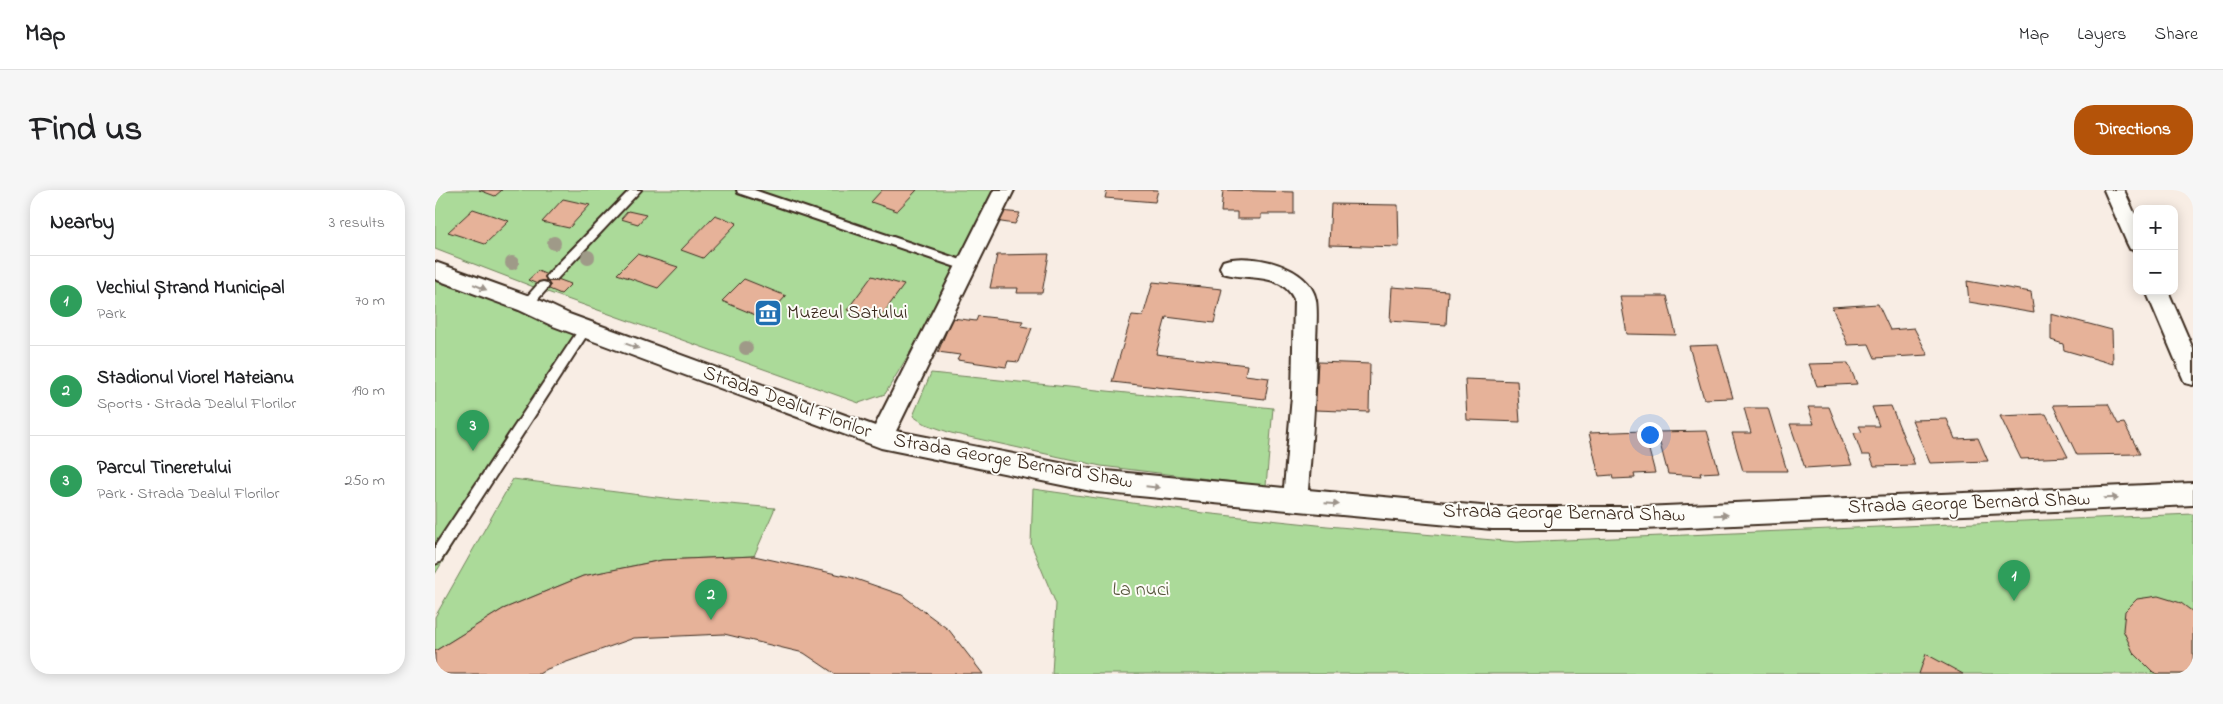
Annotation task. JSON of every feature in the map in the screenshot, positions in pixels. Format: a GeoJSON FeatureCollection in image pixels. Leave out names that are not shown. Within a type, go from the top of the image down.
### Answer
{"type":"FeatureCollection","features":[{"type":"Feature","properties":{"kind":"street","name":"Strada Dealul Florilor"},"geometry":{"type":"LineString","coordinates":[[435,270],[527,304],[585,329],[881,438],[1004,190]]}},
{"type":"Feature","properties":{"kind":"street"},"geometry":{"type":"LineString","coordinates":[[2114,190],[2133,234]]}},
{"type":"Feature","properties":{"kind":"street"},"geometry":{"type":"LineString","coordinates":[[1231,267],[1275,271],[1291,278],[1301,288],[1305,300],[1304,396],[1295,501]]}},
{"type":"Feature","properties":{"kind":"street"},"geometry":{"type":"LineString","coordinates":[[2159,295],[2193,376]]}},
{"type":"Feature","properties":{"kind":"street","name":"Strada George Bernard Shaw"},"geometry":{"type":"LineString","coordinates":[[881,438],[1096,481],[1492,518],[1642,518],[2193,494]]}},
{"type":"Feature","properties":{"kind":"lane"},"geometry":{"type":"LineString","coordinates":[[552,277],[636,190]]}},
{"type":"Feature","properties":{"kind":"lane"},"geometry":{"type":"LineString","coordinates":[[742,190],[965,266]]}},
{"type":"Feature","properties":{"kind":"lane"},"geometry":{"type":"LineString","coordinates":[[527,304],[543,286]]}},
{"type":"Feature","properties":{"kind":"lane"},"geometry":{"type":"LineString","coordinates":[[435,558],[441,544],[585,329]]}},
{"type":"Feature","properties":{"kind":"green space","name":"Muzeul Satului"},"geometry":{"type":"Polygon","coordinates":[[[435,190],[994,190],[919,337],[885,394],[859,403],[539,289],[435,249],[435,190]]]}},
{"type":"Feature","properties":{"kind":"green space"},"geometry":{"type":"Polygon","coordinates":[[[435,281],[585,329],[435,574],[435,281]]]}},
{"type":"Feature","properties":{"kind":"green space"},"geometry":{"type":"Polygon","coordinates":[[[931,373],[1273,408],[1266,486],[1101,466],[951,433],[923,423],[913,416],[931,373]]]}},
{"type":"Feature","properties":{"kind":"green space"},"geometry":{"type":"Polygon","coordinates":[[[513,479],[672,499],[775,508],[754,556],[662,560],[583,576],[503,609],[435,651],[435,617],[513,479]]]}},
{"type":"Feature","properties":{"kind":"green space","name":"La nuci"},"geometry":{"type":"Polygon","coordinates":[[[1033,489],[1203,513],[1327,526],[1517,542],[2193,514],[2193,674],[1052,674],[1056,604],[1031,544],[1033,489]]]}},
{"type":"Feature","properties":{"kind":"building"},"geometry":{"type":"Polygon","coordinates":[[[479,190],[502,190],[495,196],[479,190]]]}},
{"type":"Feature","properties":{"kind":"building"},"geometry":{"type":"Polygon","coordinates":[[[882,190],[917,190],[897,211],[871,202],[882,190]]]}},
{"type":"Feature","properties":{"kind":"building"},"geometry":{"type":"Polygon","coordinates":[[[1107,190],[1158,190],[1155,202],[1105,198],[1107,190]]]}},
{"type":"Feature","properties":{"kind":"building"},"geometry":{"type":"Polygon","coordinates":[[[1223,190],[1294,192],[1294,214],[1261,214],[1261,219],[1237,219],[1237,212],[1221,212],[1223,190]]]}},
{"type":"Feature","properties":{"kind":"building"},"geometry":{"type":"Polygon","coordinates":[[[563,199],[590,205],[569,228],[542,222],[563,199]]]}},
{"type":"Feature","properties":{"kind":"building"},"geometry":{"type":"Polygon","coordinates":[[[1331,204],[1398,205],[1399,247],[1329,245],[1331,204]]]}},
{"type":"Feature","properties":{"kind":"building"},"geometry":{"type":"Polygon","coordinates":[[[473,209],[509,221],[485,244],[448,232],[473,209]]]}},
{"type":"Feature","properties":{"kind":"building"},"geometry":{"type":"Polygon","coordinates":[[[628,211],[646,215],[638,224],[621,219],[628,211]]]}},
{"type":"Feature","properties":{"kind":"building"},"geometry":{"type":"Polygon","coordinates":[[[1000,211],[1020,213],[1015,224],[995,221],[1000,211]]]}},
{"type":"Feature","properties":{"kind":"building"},"geometry":{"type":"Polygon","coordinates":[[[715,215],[737,223],[703,258],[681,250],[715,215]]]}},
{"type":"Feature","properties":{"kind":"building"},"geometry":{"type":"Polygon","coordinates":[[[637,254],[678,267],[658,288],[617,274],[637,254]]]}},
{"type":"Feature","properties":{"kind":"building"},"geometry":{"type":"Polygon","coordinates":[[[1049,254],[1042,293],[1017,293],[1018,288],[990,288],[997,255],[1049,254]]]}},
{"type":"Feature","properties":{"kind":"building"},"geometry":{"type":"Polygon","coordinates":[[[538,271],[571,284],[561,294],[528,280],[538,271]]]}},
{"type":"Feature","properties":{"kind":"building"},"geometry":{"type":"Polygon","coordinates":[[[872,276],[904,285],[879,319],[847,310],[872,276]]]}},
{"type":"Feature","properties":{"kind":"building"},"geometry":{"type":"Polygon","coordinates":[[[744,279],[786,296],[765,319],[722,301],[744,279]]]}},
{"type":"Feature","properties":{"kind":"building"},"geometry":{"type":"Polygon","coordinates":[[[1967,281],[2031,292],[2034,313],[1969,302],[1967,281]]]}},
{"type":"Feature","properties":{"kind":"building"},"geometry":{"type":"Polygon","coordinates":[[[1153,282],[1222,289],[1214,323],[1166,317],[1156,354],[1247,365],[1245,375],[1269,378],[1265,399],[1112,382],[1132,315],[1143,316],[1153,282]]]}},
{"type":"Feature","properties":{"kind":"building"},"geometry":{"type":"Polygon","coordinates":[[[1392,287],[1448,291],[1446,325],[1390,321],[1392,287]]]}},
{"type":"Feature","properties":{"kind":"building"},"geometry":{"type":"Polygon","coordinates":[[[1620,296],[1667,296],[1676,335],[1627,334],[1620,296]]]}},
{"type":"Feature","properties":{"kind":"building"},"geometry":{"type":"Polygon","coordinates":[[[1878,304],[1890,330],[1914,328],[1928,355],[1875,358],[1869,344],[1848,345],[1832,307],[1878,304]]]}},
{"type":"Feature","properties":{"kind":"building"},"geometry":{"type":"Polygon","coordinates":[[[2051,314],[2112,330],[2113,364],[2064,350],[2063,344],[2051,340],[2051,314]]]}},
{"type":"Feature","properties":{"kind":"building"},"geometry":{"type":"Polygon","coordinates":[[[978,316],[1023,321],[1021,326],[1032,328],[1019,362],[1008,361],[1006,367],[957,360],[960,355],[938,352],[952,318],[976,321],[978,316]]]}},
{"type":"Feature","properties":{"kind":"building"},"geometry":{"type":"Polygon","coordinates":[[[1718,345],[1733,398],[1704,399],[1689,346],[1718,345]]]}},
{"type":"Feature","properties":{"kind":"building"},"geometry":{"type":"Polygon","coordinates":[[[1318,362],[1370,364],[1369,412],[1315,410],[1318,362]]]}},
{"type":"Feature","properties":{"kind":"building"},"geometry":{"type":"Polygon","coordinates":[[[1848,363],[1857,384],[1817,386],[1809,364],[1848,363]]]}},
{"type":"Feature","properties":{"kind":"building"},"geometry":{"type":"Polygon","coordinates":[[[1465,379],[1517,381],[1520,422],[1467,420],[1465,379]]]}},
{"type":"Feature","properties":{"kind":"building"},"geometry":{"type":"Polygon","coordinates":[[[2108,404],[2118,424],[2124,423],[2140,454],[2077,455],[2053,405],[2108,404]]]}},
{"type":"Feature","properties":{"kind":"building"},"geometry":{"type":"Polygon","coordinates":[[[1891,406],[1915,465],[1874,466],[1870,455],[1862,455],[1854,433],[1862,432],[1859,426],[1879,426],[1872,407],[1891,406]]]}},
{"type":"Feature","properties":{"kind":"building"},"geometry":{"type":"Polygon","coordinates":[[[1808,407],[1829,407],[1852,465],[1805,468],[1790,424],[1814,424],[1808,407]]]}},
{"type":"Feature","properties":{"kind":"building"},"geometry":{"type":"Polygon","coordinates":[[[1744,408],[1768,408],[1787,471],[1743,471],[1732,433],[1751,433],[1744,408]]]}},
{"type":"Feature","properties":{"kind":"building"},"geometry":{"type":"Polygon","coordinates":[[[2046,414],[2068,457],[2021,459],[2000,416],[2046,414]]]}},
{"type":"Feature","properties":{"kind":"building"},"geometry":{"type":"Polygon","coordinates":[[[1947,419],[1955,439],[1978,438],[1988,461],[1930,463],[1912,420],[1947,419]]]}},
{"type":"Feature","properties":{"kind":"building"},"geometry":{"type":"Polygon","coordinates":[[[1644,431],[1655,473],[1634,474],[1635,478],[1613,479],[1612,475],[1599,476],[1589,433],[1644,431]]]}},
{"type":"Feature","properties":{"kind":"building"},"geometry":{"type":"Polygon","coordinates":[[[1707,431],[1719,472],[1700,473],[1701,476],[1668,474],[1657,432],[1707,431]]]}},
{"type":"Feature","properties":{"kind":"building"},"geometry":{"type":"Polygon","coordinates":[[[754,556],[850,577],[902,595],[949,630],[983,674],[835,674],[804,653],[724,634],[634,638],[547,669],[539,674],[435,674],[435,651],[503,609],[583,576],[662,560],[754,556]]]}},
{"type":"Feature","properties":{"kind":"building"},"geometry":{"type":"Polygon","coordinates":[[[2158,596],[2181,603],[2193,612],[2193,674],[2158,674],[2153,672],[2133,652],[2123,630],[2125,611],[2137,599],[2158,596]]]}},
{"type":"Feature","properties":{"kind":"building"},"geometry":{"type":"Polygon","coordinates":[[[1926,654],[1963,674],[1919,674],[1926,654]]]}},
{"type":"Feature","properties":{"kind":"place","name":"Muzeul Satului"},"geometry":{"type":"Point","coordinates":[768,313]}},
{"type":"Feature","properties":{"kind":"place","name":"Parcul Tineretului"},"geometry":{"type":"Point","coordinates":[473,451]}},
{"type":"Feature","properties":{"kind":"place","name":"Vechiul Ștrand Municipal"},"geometry":{"type":"Point","coordinates":[2014,601]}},
{"type":"Feature","properties":{"kind":"place","name":"Stadionul Viorel Mateianu"},"geometry":{"type":"Point","coordinates":[711,620]}}]}
